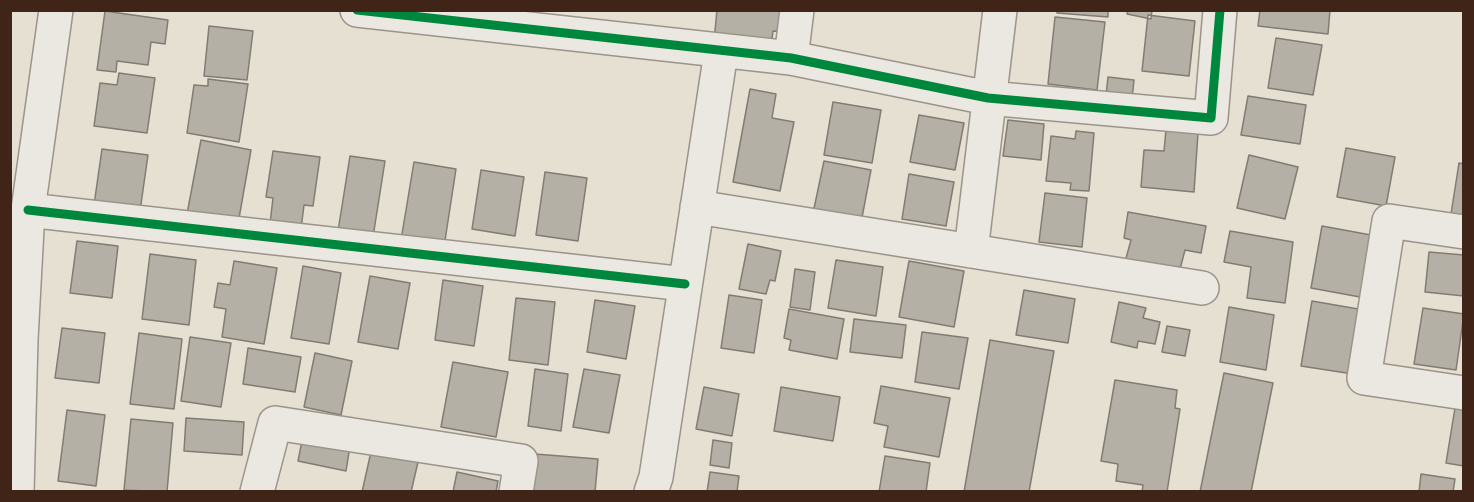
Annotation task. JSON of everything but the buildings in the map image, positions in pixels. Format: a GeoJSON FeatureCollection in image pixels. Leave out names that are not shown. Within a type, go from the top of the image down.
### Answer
{"type":"FeatureCollection","features":[{"type":"Feature","properties":{"kind":"street"},"geometry":{"type":"LineString","coordinates":[[17,492],[21,339],[28,210],[56,10]]}},
{"type":"Feature","properties":{"kind":"street"},"geometry":{"type":"LineString","coordinates":[[357,10],[791,58],[988,98],[1210,118],[1220,10]]}},
{"type":"Feature","properties":{"kind":"street"},"geometry":{"type":"LineString","coordinates":[[791,58],[797,10]]}},
{"type":"Feature","properties":{"kind":"street"},"geometry":{"type":"LineString","coordinates":[[971,251],[1000,10]]}},
{"type":"Feature","properties":{"kind":"street"},"geometry":{"type":"LineString","coordinates":[[651,492],[656,477],[721,52]]}},
{"type":"Feature","properties":{"kind":"street"},"geometry":{"type":"LineString","coordinates":[[697,207],[1202,288]]}},
{"type":"Feature","properties":{"kind":"street"},"geometry":{"type":"LineString","coordinates":[[28,210],[685,284]]}},
{"type":"Feature","properties":{"kind":"street"},"geometry":{"type":"LineString","coordinates":[[1464,232],[1389,222],[1364,378],[1464,393]]}},
{"type":"Feature","properties":{"kind":"street"},"geometry":{"type":"LineString","coordinates":[[257,492],[275,423],[521,461],[516,492]]}},
{"type":"Feature","properties":{"kind":"cycle path"},"geometry":{"type":"LineString","coordinates":[[357,10],[791,58],[988,98],[1211,118],[1220,10]]}},
{"type":"Feature","properties":{"kind":"cycle path"},"geometry":{"type":"LineString","coordinates":[[28,210],[685,284]]}}]}
